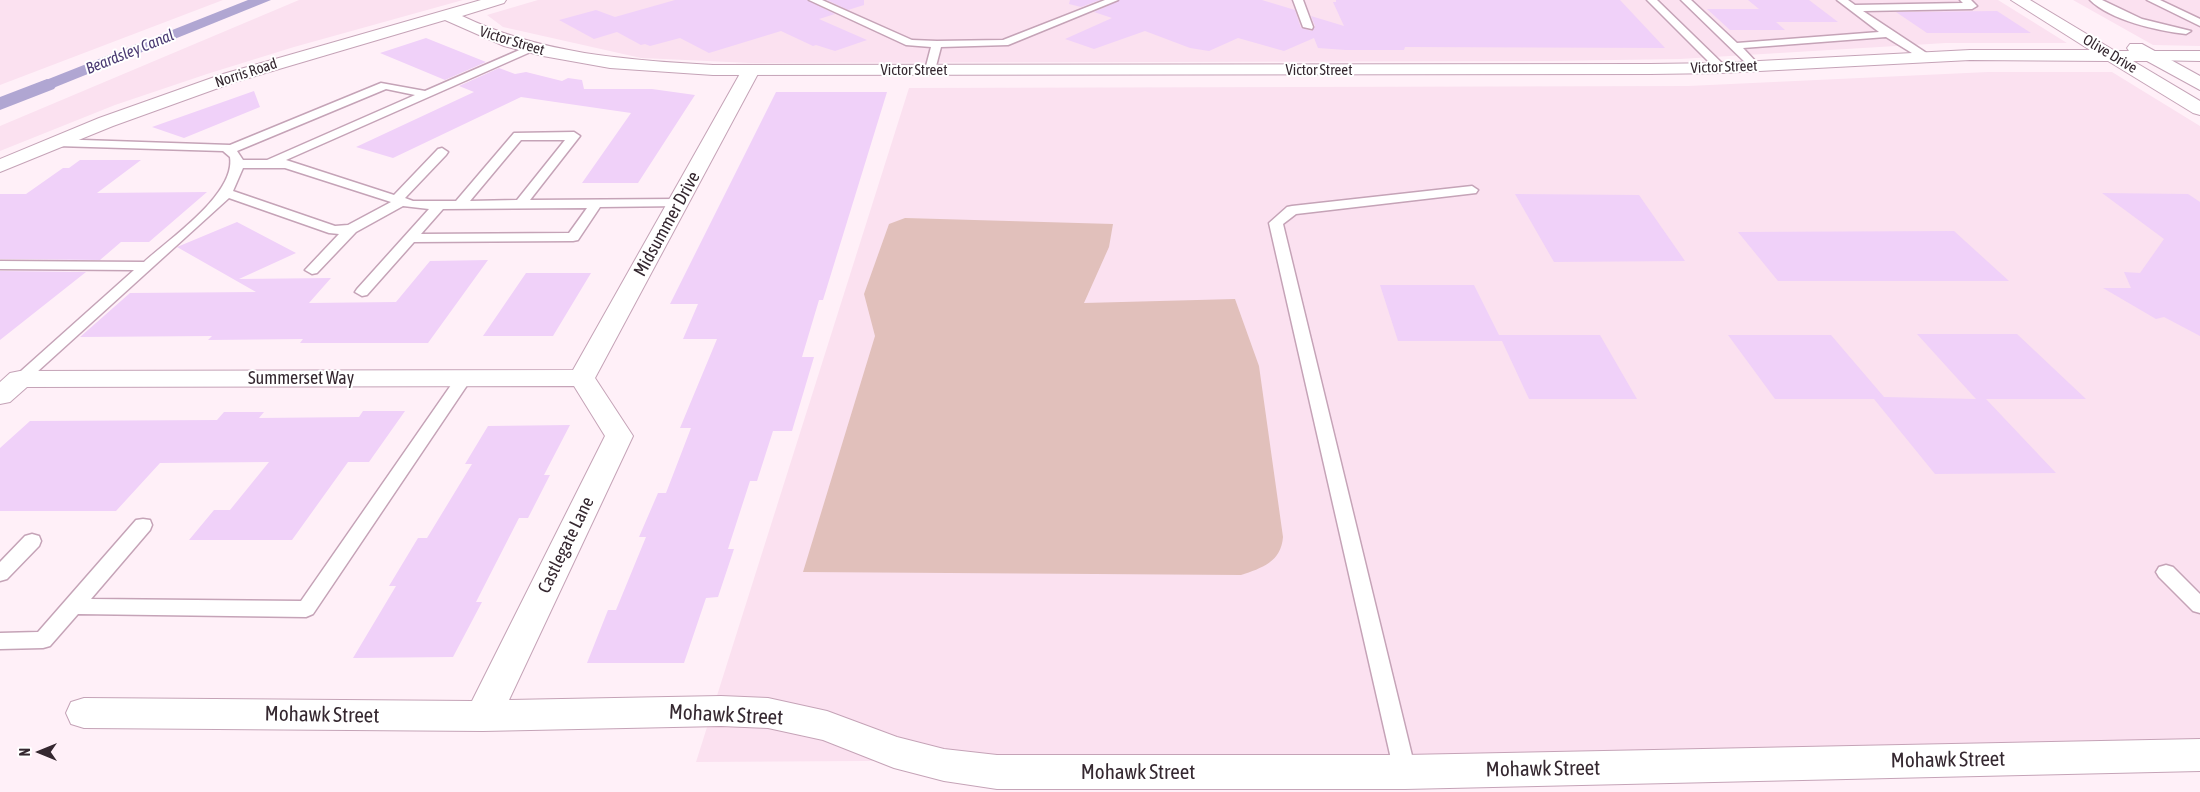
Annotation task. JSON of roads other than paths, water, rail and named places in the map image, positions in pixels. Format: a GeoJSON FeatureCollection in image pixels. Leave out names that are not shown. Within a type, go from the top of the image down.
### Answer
{"type":"FeatureCollection","features":[{"type":"Feature","properties":{"kind":"street","name":"Norris Road"},"geometry":{"type":"LineString","coordinates":[[0,166],[57,142],[229,78],[498,0]]}},
{"type":"Feature","properties":{"kind":"street","name":"Olive Drive"},"geometry":{"type":"LineString","coordinates":[[2019,0],[2200,109]]}},
{"type":"Feature","properties":{"kind":"street","name":"Victor Street"},"geometry":{"type":"LineString","coordinates":[[447,15],[469,27],[530,48],[587,60],[632,65],[751,70],[1722,68],[1924,56],[2200,56]]}},
{"type":"Feature","properties":{"kind":"street","name":"Olive Drive"},"geometry":{"type":"LineString","coordinates":[[2119,38],[2200,84]]}},
{"type":"Feature","properties":{"kind":"street","name":"Midsummer Drive"},"geometry":{"type":"LineString","coordinates":[[582,378],[751,70]]}},
{"type":"Feature","properties":{"kind":"street","name":"Summerset Way"},"geometry":{"type":"LineString","coordinates":[[10,387],[464,378],[582,378]]}},
{"type":"Feature","properties":{"kind":"street","name":"Castlegate Lane"},"geometry":{"type":"LineString","coordinates":[[483,716],[620,436],[582,378]]}},
{"type":"Feature","properties":{"kind":"street","name":"Mohawk Street"},"geometry":{"type":"LineString","coordinates":[[84,713],[483,716],[721,711],[768,713],[827,726],[894,752],[944,766],[997,772],[1407,782],[2200,755]]}},
{"type":"Feature","properties":{"kind":"lane"},"geometry":{"type":"LineString","coordinates":[[816,0],[910,43],[937,44],[1004,43],[1113,0]]}},
{"type":"Feature","properties":{"kind":"lane"},"geometry":{"type":"LineString","coordinates":[[1298,0],[1308,27]]}},
{"type":"Feature","properties":{"kind":"lane"},"geometry":{"type":"LineString","coordinates":[[1652,0],[1722,68]]}},
{"type":"Feature","properties":{"kind":"lane"},"geometry":{"type":"LineString","coordinates":[[1686,0],[1755,66]]}},
{"type":"Feature","properties":{"kind":"lane"},"geometry":{"type":"LineString","coordinates":[[1842,0],[1888,34],[1924,56]]}},
{"type":"Feature","properties":{"kind":"lane"},"geometry":{"type":"LineString","coordinates":[[1853,8],[1972,6],[1965,0]]}},
{"type":"Feature","properties":{"kind":"lane"},"geometry":{"type":"LineString","coordinates":[[2095,0],[2162,32],[2193,29]]}},
{"type":"Feature","properties":{"kind":"lane"},"geometry":{"type":"LineString","coordinates":[[2152,0],[2193,29]]}},
{"type":"Feature","properties":{"kind":"lane"},"geometry":{"type":"LineString","coordinates":[[2143,23],[2193,29]]}},
{"type":"Feature","properties":{"kind":"lane"},"geometry":{"type":"LineString","coordinates":[[1734,46],[1888,34]]}},
{"type":"Feature","properties":{"kind":"lane"},"geometry":{"type":"LineString","coordinates":[[930,70],[937,44]]}},
{"type":"Feature","properties":{"kind":"lane"},"geometry":{"type":"LineString","coordinates":[[270,162],[530,48]]}},
{"type":"Feature","properties":{"kind":"lane"},"geometry":{"type":"LineString","coordinates":[[229,150],[385,85],[424,94]]}},
{"type":"Feature","properties":{"kind":"lane"},"geometry":{"type":"LineString","coordinates":[[459,205],[518,136],[574,136],[520,205]]}},
{"type":"Feature","properties":{"kind":"lane"},"geometry":{"type":"LineString","coordinates":[[10,387],[218,203],[234,179],[237,164],[236,156],[229,150],[215,147],[57,142]]}},
{"type":"Feature","properties":{"kind":"lane"},"geometry":{"type":"LineString","coordinates":[[312,270],[351,229],[399,201],[442,152]]}},
{"type":"Feature","properties":{"kind":"lane"},"geometry":{"type":"LineString","coordinates":[[237,164],[270,162],[296,166],[412,205],[678,203]]}},
{"type":"Feature","properties":{"kind":"lane"},"geometry":{"type":"LineString","coordinates":[[1407,782],[1276,223],[1292,210],[1472,190]]}},
{"type":"Feature","properties":{"kind":"lane"},"geometry":{"type":"LineString","coordinates":[[226,193],[334,230],[351,229]]}},
{"type":"Feature","properties":{"kind":"lane"},"geometry":{"type":"LineString","coordinates":[[410,238],[573,237],[596,204]]}},
{"type":"Feature","properties":{"kind":"lane"},"geometry":{"type":"LineString","coordinates":[[362,292],[439,205]]}},
{"type":"Feature","properties":{"kind":"lane"},"geometry":{"type":"LineString","coordinates":[[0,265],[145,266]]}},
{"type":"Feature","properties":{"kind":"lane"},"geometry":{"type":"LineString","coordinates":[[73,606],[306,609],[464,378]]}},
{"type":"Feature","properties":{"kind":"lane"},"geometry":{"type":"LineString","coordinates":[[0,641],[43,640],[143,525]]}},
{"type":"Feature","properties":{"kind":"lane"},"geometry":{"type":"LineString","coordinates":[[0,574],[32,541]]}},
{"type":"Feature","properties":{"kind":"lane"},"geometry":{"type":"LineString","coordinates":[[2166,572],[2200,606]]}},
{"type":"Feature","properties":{"kind":"water"},"geometry":{"type":"Polygon","coordinates":[[[248,0],[271,0],[21,101],[3,97],[248,0]]]}},
{"type":"Feature","properties":{"kind":"waterway","name":"Beardsley Canal"},"geometry":{"type":"LineString","coordinates":[[0,104],[47,85]]}}]}
